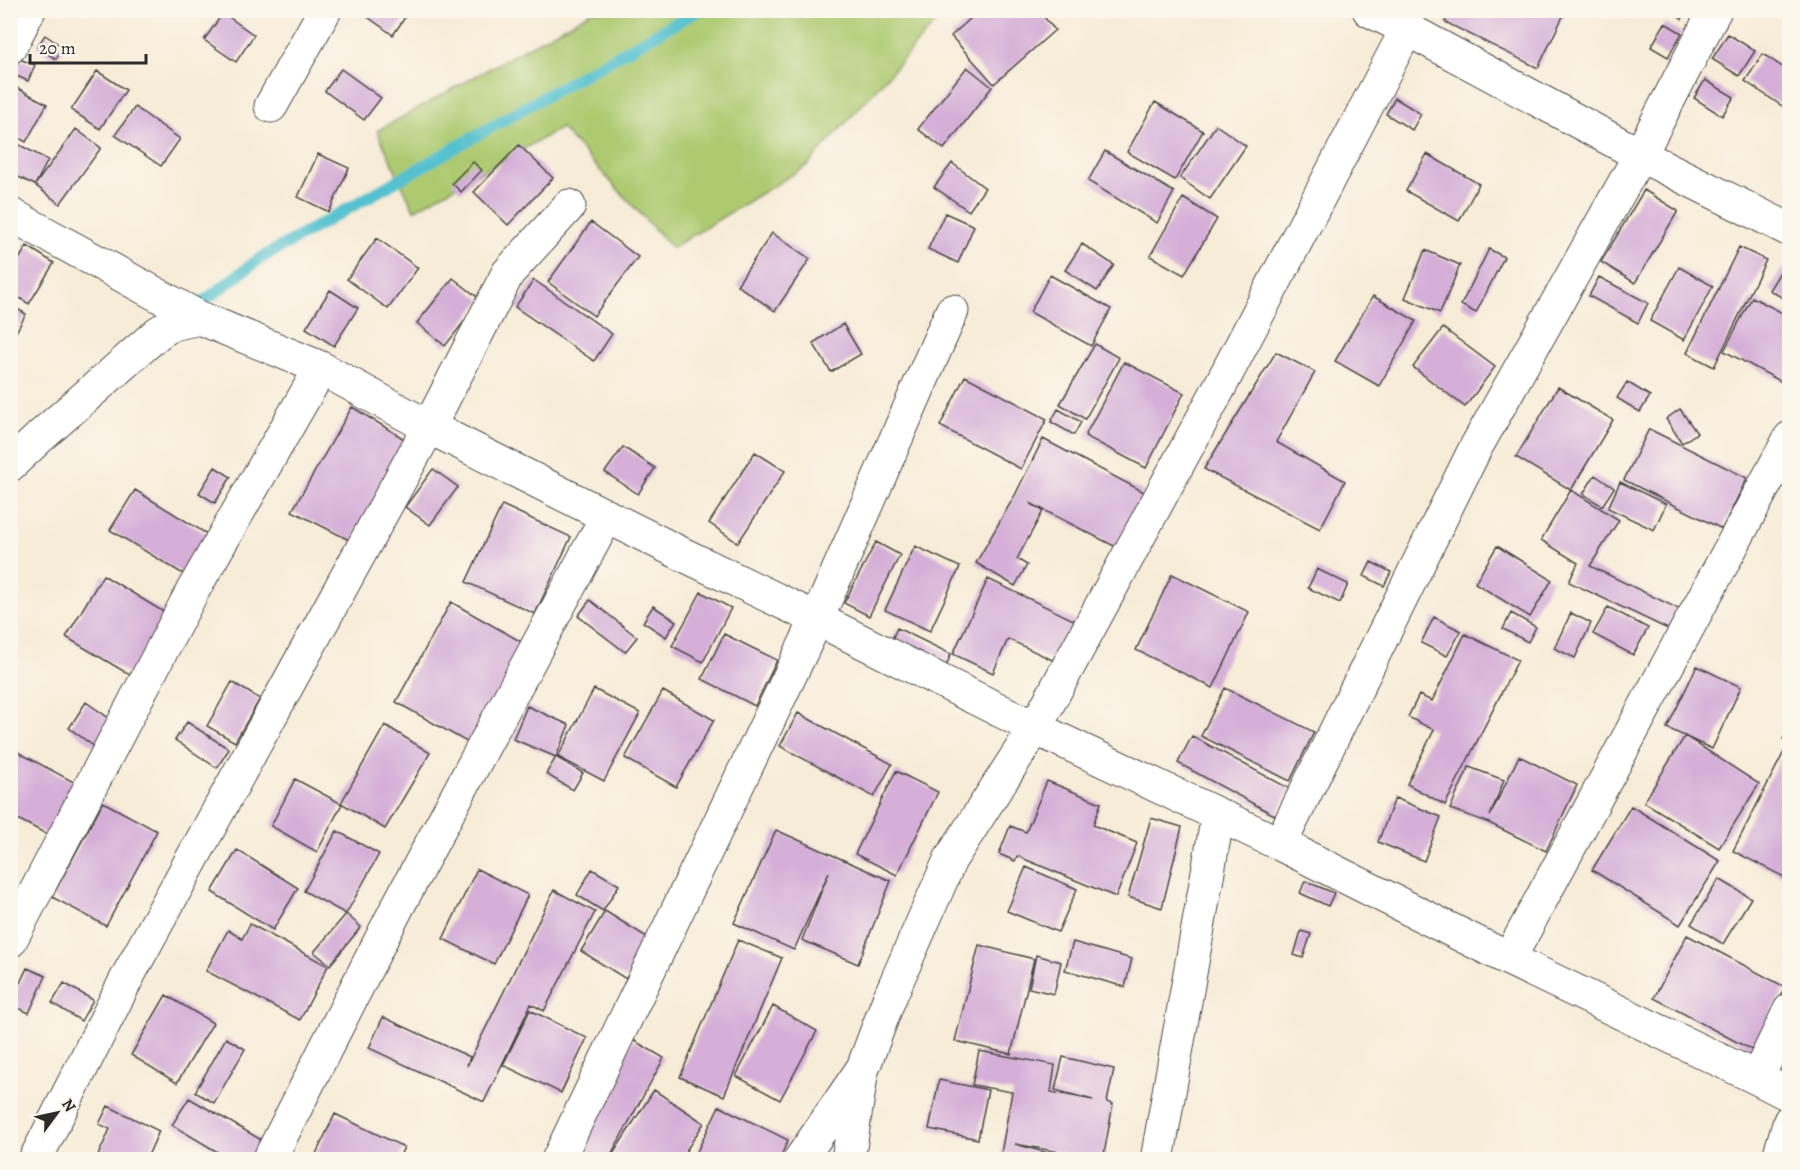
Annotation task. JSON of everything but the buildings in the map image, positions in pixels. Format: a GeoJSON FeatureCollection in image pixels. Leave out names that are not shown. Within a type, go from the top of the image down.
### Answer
{"type":"FeatureCollection","features":[{"type":"Feature","properties":{"kind":"street"},"geometry":{"type":"LineString","coordinates":[[10,47],[29,10]]}},
{"type":"Feature","properties":{"kind":"street"},"geometry":{"type":"LineString","coordinates":[[271,106],[325,10]]}},
{"type":"Feature","properties":{"kind":"street"},"geometry":{"type":"LineString","coordinates":[[1369,10],[1640,156],[1790,230]]}},
{"type":"Feature","properties":{"kind":"street"},"geometry":{"type":"LineString","coordinates":[[1280,844],[1475,449],[1640,156],[1714,10]]}},
{"type":"Feature","properties":{"kind":"street"},"geometry":{"type":"LineString","coordinates":[[848,1160],[863,1068],[889,999],[950,860],[1035,728],[1217,392],[1407,29]]}},
{"type":"Feature","properties":{"kind":"street"},"geometry":{"type":"LineString","coordinates":[[35,1160],[130,972],[429,427],[508,273],[569,206]]}},
{"type":"Feature","properties":{"kind":"street"},"geometry":{"type":"LineString","coordinates":[[10,214],[200,318],[321,368],[429,427],[692,559],[1035,728],[1280,844],[1509,959],[1790,1095]]}},
{"type":"Feature","properties":{"kind":"street"},"geometry":{"type":"LineString","coordinates":[[558,1160],[817,619],[952,311]]}},
{"type":"Feature","properties":{"kind":"street"},"geometry":{"type":"LineString","coordinates":[[10,465],[158,333],[172,324],[200,318]]}},
{"type":"Feature","properties":{"kind":"street"},"geometry":{"type":"LineString","coordinates":[[10,941],[192,592],[321,368]]}},
{"type":"Feature","properties":{"kind":"street"},"geometry":{"type":"LineString","coordinates":[[1509,959],[1790,438]]}},
{"type":"Feature","properties":{"kind":"street"},"geometry":{"type":"LineString","coordinates":[[268,1160],[398,906],[607,516]]}},
{"type":"Feature","properties":{"kind":"street"},"geometry":{"type":"LineString","coordinates":[[1157,1160],[1218,815]]}},
{"type":"Feature","properties":{"kind":"street"},"geometry":{"type":"LineString","coordinates":[[1757,1078],[1790,1010]]}},
{"type":"Feature","properties":{"kind":"street"},"geometry":{"type":"LineString","coordinates":[[800,1160],[863,1068]]}},
{"type":"Feature","properties":{"kind":"street"},"geometry":{"type":"LineString","coordinates":[[1778,1160],[1790,1121]]}},
{"type":"Feature","properties":{"kind":"green space"},"geometry":{"type":"Polygon","coordinates":[[[593,11],[946,11],[808,165],[672,248],[561,128],[414,210],[377,131],[593,11]]]}},
{"type":"Feature","properties":{"kind":"waterway"},"geometry":{"type":"LineString","coordinates":[[191,311],[258,260],[699,10]]}}]}
